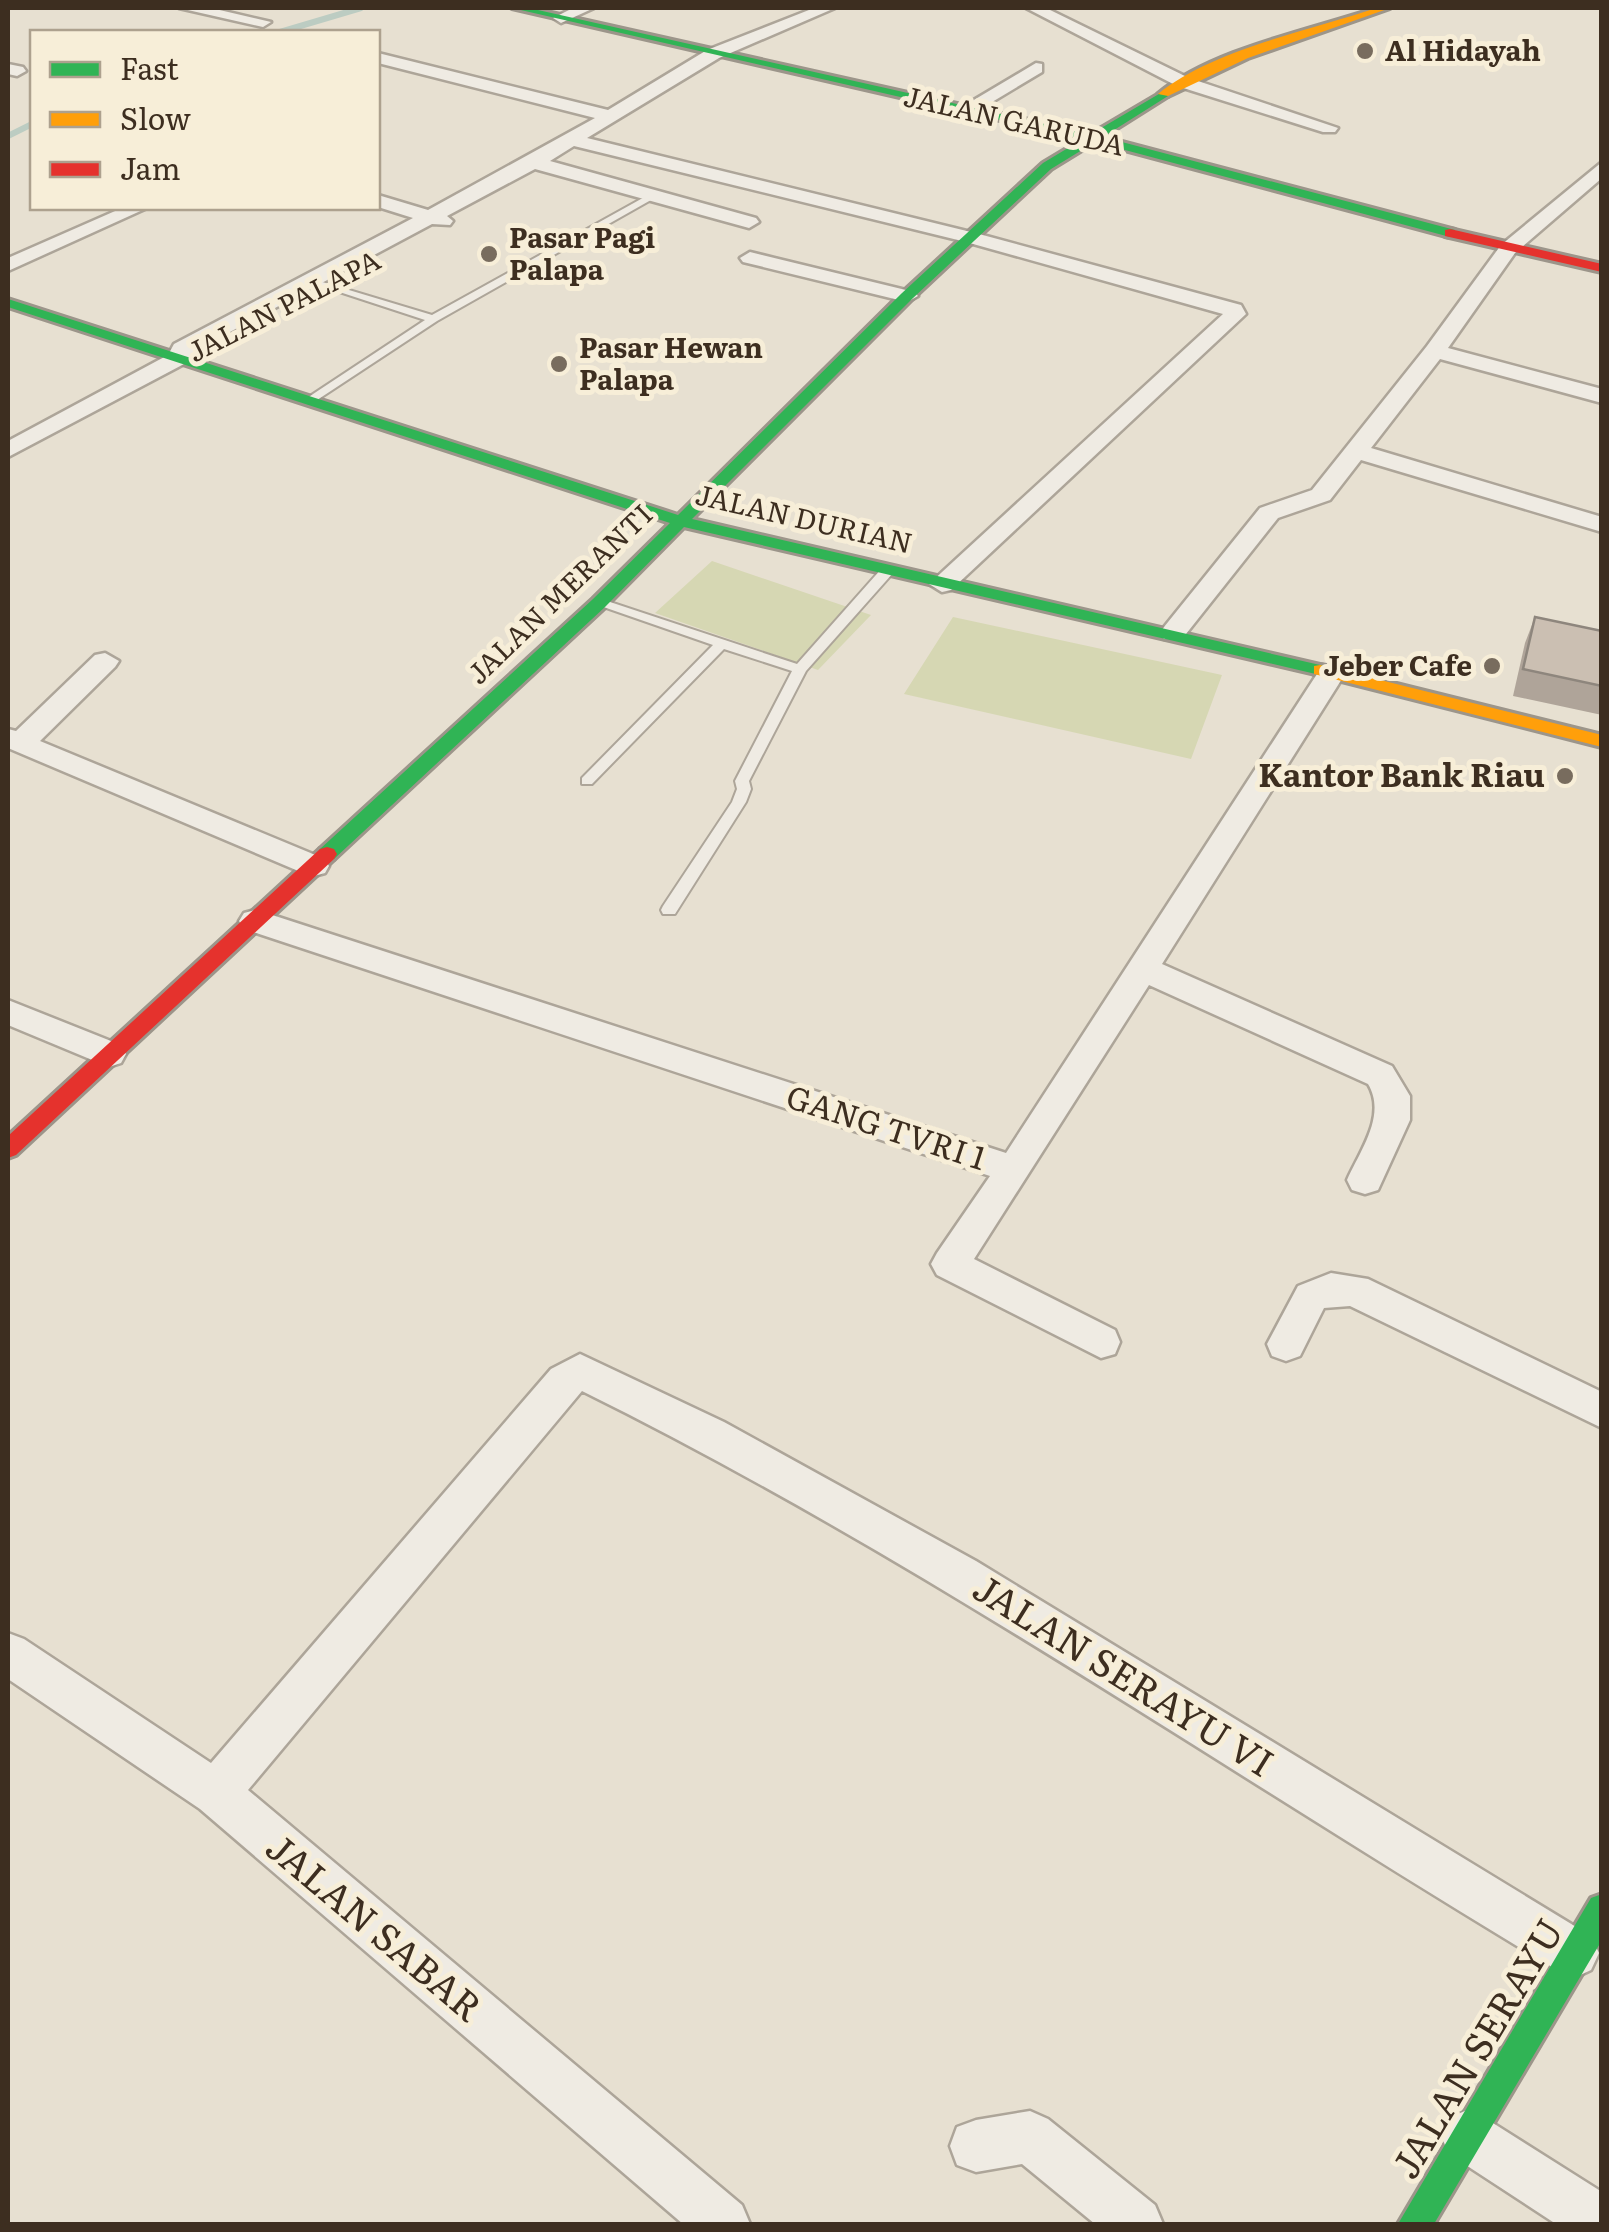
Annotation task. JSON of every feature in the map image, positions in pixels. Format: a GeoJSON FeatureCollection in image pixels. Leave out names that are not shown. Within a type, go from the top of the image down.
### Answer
{"type":"FeatureCollection","features":[{"type":"Feature","properties":{"kind":"street"},"geometry":{"type":"LineString","coordinates":[[186,8],[263,22]]}},
{"type":"Feature","properties":{"kind":"street","name":"JALAN GARUDA"},"geometry":{"type":"LineString","coordinates":[[517,8],[1094,138],[1508,249],[1602,268]]}},
{"type":"Feature","properties":{"kind":"street"},"geometry":{"type":"LineString","coordinates":[[561,18],[586,8]]}},
{"type":"Feature","properties":{"kind":"street","name":"JALAN PALAPA"},"geometry":{"type":"LineString","coordinates":[[8,450],[176,360],[198,354],[542,161],[608,116],[713,54],[827,8]]}},
{"type":"Feature","properties":{"kind":"street"},"geometry":{"type":"LineString","coordinates":[[1038,10],[1064,8]]}},
{"type":"Feature","properties":{"kind":"street","name":"JALAN MERANTI"},"geometry":{"type":"LineString","coordinates":[[8,1149],[599,603],[907,296],[1047,166],[1183,82],[1238,57],[1320,33],[1384,8]]}},
{"type":"Feature","properties":{"kind":"street"},"geometry":{"type":"LineString","coordinates":[[1038,10],[1183,82],[1329,128]]}},
{"type":"Feature","properties":{"kind":"street"},"geometry":{"type":"LineString","coordinates":[[380,59],[608,116]]}},
{"type":"Feature","properties":{"kind":"street"},"geometry":{"type":"LineString","coordinates":[[966,110],[1036,68]]}},
{"type":"Feature","properties":{"kind":"street"},"geometry":{"type":"LineString","coordinates":[[571,140],[972,238],[1209,303],[1235,314],[942,584]]}},
{"type":"Feature","properties":{"kind":"street"},"geometry":{"type":"LineString","coordinates":[[542,161],[749,222]]}},
{"type":"Feature","properties":{"kind":"street"},"geometry":{"type":"LineString","coordinates":[[1174,633],[1269,512],[1321,495],[1435,351],[1508,249],[1602,168]]}},
{"type":"Feature","properties":{"kind":"street"},"geometry":{"type":"LineString","coordinates":[[380,202],[438,219]]}},
{"type":"Feature","properties":{"kind":"street"},"geometry":{"type":"LineString","coordinates":[[8,265],[132,210]]}},
{"type":"Feature","properties":{"kind":"street"},"geometry":{"type":"LineString","coordinates":[[750,258],[907,296]]}},
{"type":"Feature","properties":{"kind":"street","name":"JALAN DURIAN"},"geometry":{"type":"LineString","coordinates":[[8,303],[679,520],[942,584],[1174,633],[1602,742]]}},
{"type":"Feature","properties":{"kind":"street"},"geometry":{"type":"LineString","coordinates":[[1435,351],[1602,396]]}},
{"type":"Feature","properties":{"kind":"street"},"geometry":{"type":"LineString","coordinates":[[1357,451],[1602,526]]}},
{"type":"Feature","properties":{"kind":"street"},"geometry":{"type":"LineString","coordinates":[[105,660],[15,740],[314,866]]}},
{"type":"Feature","properties":{"kind":"street","name":"GANG TVRI 1"},"geometry":{"type":"LineString","coordinates":[[255,920],[1014,1170],[1331,674]]}},
{"type":"Feature","properties":{"kind":"street"},"geometry":{"type":"LineString","coordinates":[[1143,969],[1380,1075],[1392,1096],[1392,1120],[1365,1180]]}},
{"type":"Feature","properties":{"kind":"street"},"geometry":{"type":"LineString","coordinates":[[8,1012],[109,1054]]}},
{"type":"Feature","properties":{"kind":"street"},"geometry":{"type":"LineString","coordinates":[[1014,1170],[950,1264],[1101,1342]]}},
{"type":"Feature","properties":{"kind":"street"},"geometry":{"type":"LineString","coordinates":[[1286,1344],[1312,1297],[1331,1289],[1356,1290],[1602,1412]]}},
{"type":"Feature","properties":{"kind":"street","name":"JALAN SERAYU VI"},"geometry":{"type":"LineString","coordinates":[[216,1793],[564,1381],[580,1370],[666,1410],[1028,1614],[1322,1801],[1574,1952]]}},
{"type":"Feature","properties":{"kind":"street","name":"JALAN SABAR"},"geometry":{"type":"LineString","coordinates":[[8,1654],[216,1793],[723,2224]]}},
{"type":"Feature","properties":{"kind":"street","name":"JALAN SERAYU"},"geometry":{"type":"LineString","coordinates":[[1415,2224],[1602,1909]]}},
{"type":"Feature","properties":{"kind":"street"},"geometry":{"type":"LineString","coordinates":[[976,2146],[1030,2136],[1136,2224]]}},
{"type":"Feature","properties":{"kind":"street"},"geometry":{"type":"LineString","coordinates":[[1467,2136],[1602,2223]]}},
{"type":"Feature","properties":{"kind":"lane"},"geometry":{"type":"LineString","coordinates":[[307,402],[432,319],[653,196]]}},
{"type":"Feature","properties":{"kind":"lane"},"geometry":{"type":"LineString","coordinates":[[322,282],[432,319]]}},
{"type":"Feature","properties":{"kind":"lane"},"geometry":{"type":"LineString","coordinates":[[669,910],[739,802],[746,774],[800,669],[888,570]]}},
{"type":"Feature","properties":{"kind":"lane"},"geometry":{"type":"LineString","coordinates":[[599,603],[800,669]]}},
{"type":"Feature","properties":{"kind":"lane"},"geometry":{"type":"LineString","coordinates":[[587,782],[720,645]]}},
{"type":"Feature","properties":{"kind":"green space"},"geometry":{"type":"Polygon","coordinates":[[[712,561],[871,615],[818,670],[655,613],[712,561]]]}},
{"type":"Feature","properties":{"kind":"green space"},"geometry":{"type":"Polygon","coordinates":[[[953,617],[1222,675],[1191,759],[904,694],[953,617]]]}},
{"type":"Feature","properties":{"kind":"building"},"geometry":{"type":"Polygon","coordinates":[[[1535,617],[1602,631],[1602,686],[1523,669],[1535,617]]]}},
{"type":"Feature","properties":{"kind":"waterway"},"geometry":{"type":"LineString","coordinates":[[287,30],[361,8]]}},
{"type":"Feature","properties":{"kind":"waterway"},"geometry":{"type":"LineString","coordinates":[[8,136],[30,125]]}},
{"type":"Feature","properties":{"kind":"traffic: fast"},"geometry":{"type":"LineString","coordinates":[[517,8],[1094,138],[1450,233]]}},
{"type":"Feature","properties":{"kind":"traffic: fast"},"geometry":{"type":"LineString","coordinates":[[327,854],[599,603],[907,296],[1047,166],[1164,94]]}},
{"type":"Feature","properties":{"kind":"traffic: fast"},"geometry":{"type":"LineString","coordinates":[[8,303],[679,521],[1320,670]]}},
{"type":"Feature","properties":{"kind":"traffic: fast"},"geometry":{"type":"LineString","coordinates":[[1415,2224],[1602,1909]]}},
{"type":"Feature","properties":{"kind":"traffic: slow"},"geometry":{"type":"LineString","coordinates":[[1164,94],[1244,56],[1385,8]]}},
{"type":"Feature","properties":{"kind":"traffic: slow"},"geometry":{"type":"LineString","coordinates":[[1320,670],[1602,741]]}},
{"type":"Feature","properties":{"kind":"traffic: jam"},"geometry":{"type":"LineString","coordinates":[[1450,233],[1602,268]]}},
{"type":"Feature","properties":{"kind":"traffic: jam"},"geometry":{"type":"LineString","coordinates":[[8,1149],[327,854]]}},
{"type":"Feature","properties":{"kind":"place","name":"Al Hidayah"},"geometry":{"type":"Point","coordinates":[1365,51]}},
{"type":"Feature","properties":{"kind":"place","name":"Pasar Pagi Palapa"},"geometry":{"type":"Point","coordinates":[489,254]}},
{"type":"Feature","properties":{"kind":"place","name":"Pasar Hewan Palapa"},"geometry":{"type":"Point","coordinates":[559,364]}},
{"type":"Feature","properties":{"kind":"place","name":"Jeber Cafe"},"geometry":{"type":"Point","coordinates":[1492,666]}},
{"type":"Feature","properties":{"kind":"place","name":"Kantor Bank Riau"},"geometry":{"type":"Point","coordinates":[1565,776]}}]}
